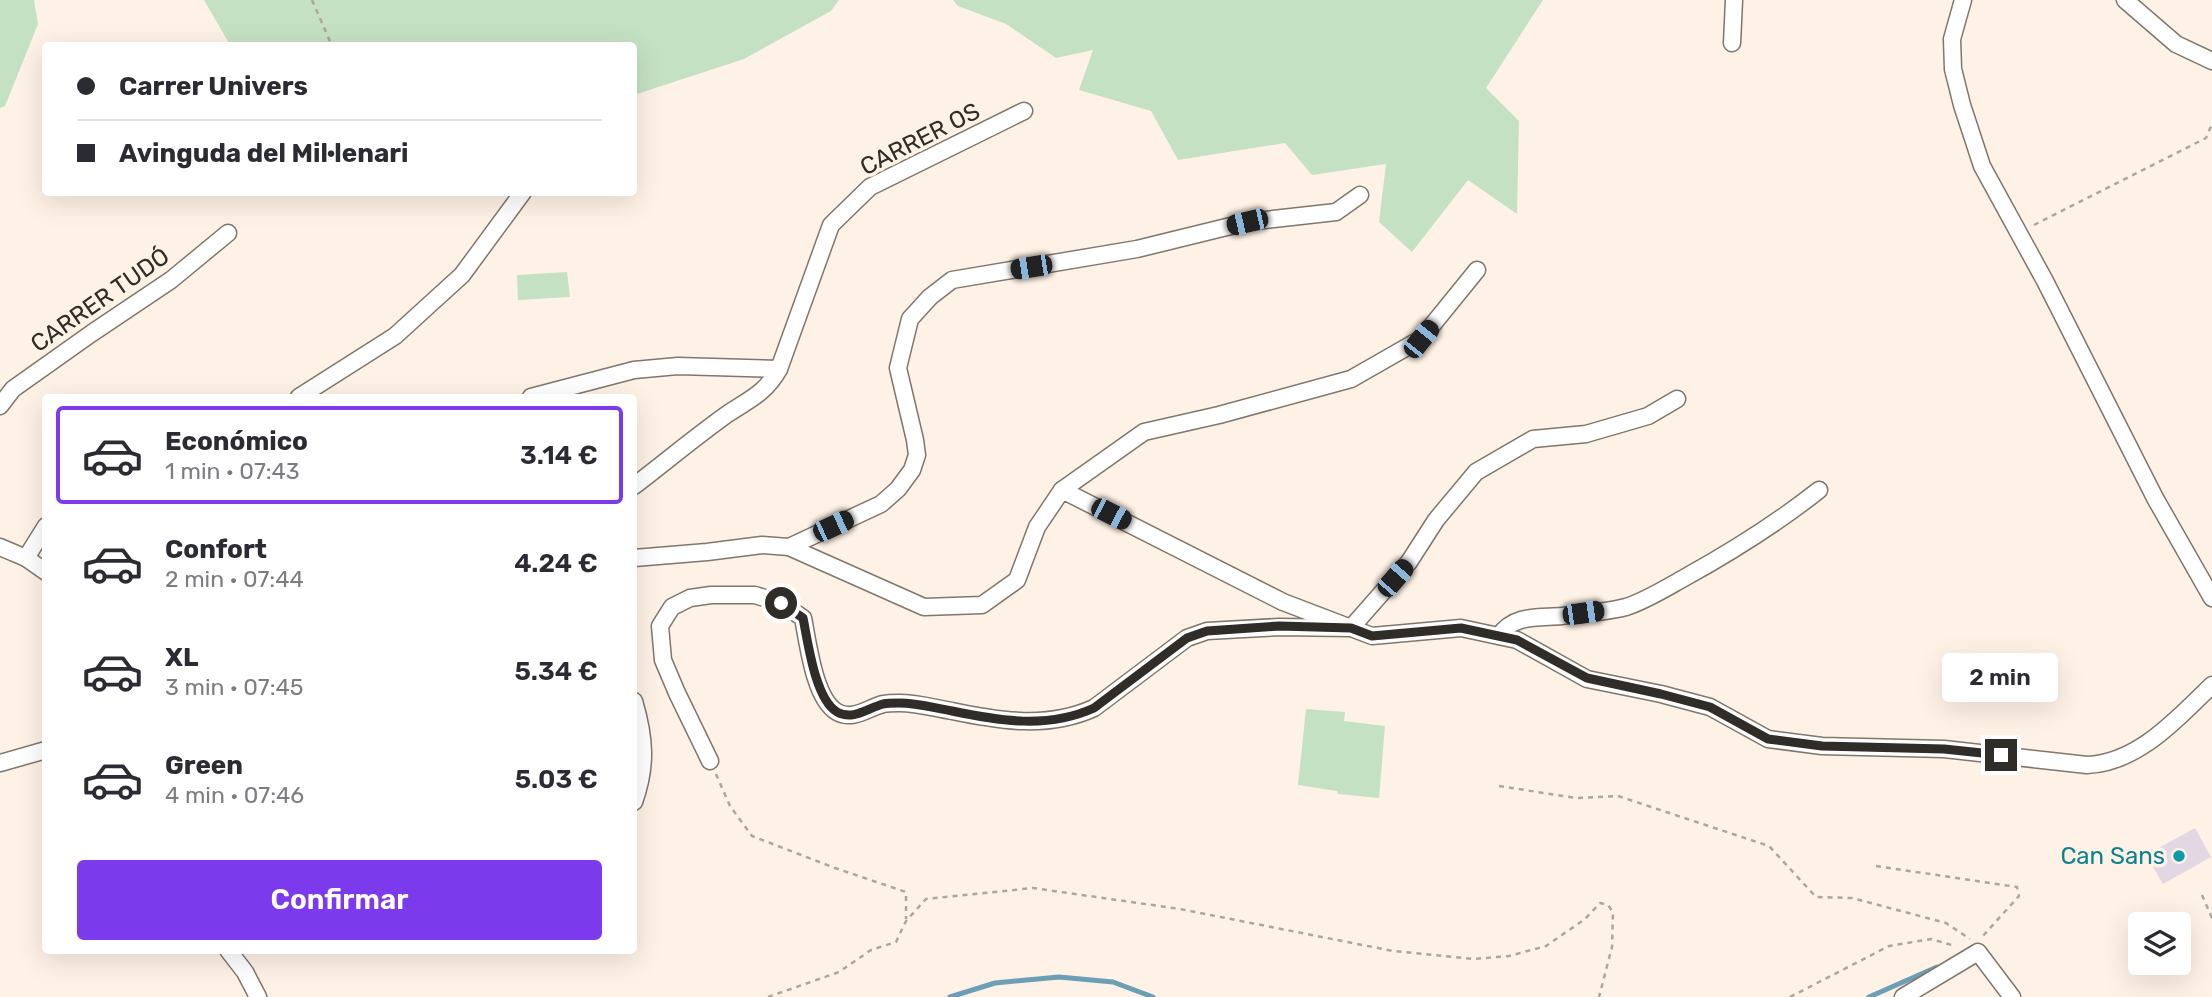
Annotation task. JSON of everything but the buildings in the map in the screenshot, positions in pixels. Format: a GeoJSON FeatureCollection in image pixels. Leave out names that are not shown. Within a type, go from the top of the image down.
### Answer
{"type":"FeatureCollection","features":[{"type":"Feature","properties":{"kind":"street"},"geometry":{"type":"LineString","coordinates":[[1732,43],[1734,0]]}},
{"type":"Feature","properties":{"kind":"street"},"geometry":{"type":"LineString","coordinates":[[1963,0],[1952,39],[1953,69],[1982,166],[2155,498],[2212,598]]}},
{"type":"Feature","properties":{"kind":"street"},"geometry":{"type":"LineString","coordinates":[[2125,0],[2175,44],[2212,61]]}},
{"type":"Feature","properties":{"kind":"street","name":"CARRER OS"},"geometry":{"type":"LineString","coordinates":[[637,484],[727,415],[758,396],[771,383],[779,369],[831,225],[870,187],[1024,111]]}},
{"type":"Feature","properties":{"kind":"street"},"geometry":{"type":"LineString","coordinates":[[789,547],[881,504],[898,489],[912,470],[917,455],[915,440],[898,368],[910,319],[930,297],[952,280],[1137,249],[1247,222],[1336,212],[1360,195]]}},
{"type":"Feature","properties":{"kind":"street"},"geometry":{"type":"LineString","coordinates":[[304,394],[395,336],[462,275],[520,196]]}},
{"type":"Feature","properties":{"kind":"street","name":"CARRER TUDÓ"},"geometry":{"type":"LineString","coordinates":[[0,406],[13,389],[172,280],[228,233]]}},
{"type":"Feature","properties":{"kind":"street"},"geometry":{"type":"LineString","coordinates":[[637,558],[762,545],[789,547],[924,607],[982,605],[1017,580],[1037,527],[1062,490],[1144,432],[1352,379],[1421,339],[1477,270]]}},
{"type":"Feature","properties":{"kind":"street"},"geometry":{"type":"LineString","coordinates":[[542,394],[634,370],[678,366],[779,369]]}},
{"type":"Feature","properties":{"kind":"street"},"geometry":{"type":"LineString","coordinates":[[1351,628],[1409,562],[1436,520],[1476,472],[1533,439],[1586,434],[1648,416],[1677,399]]}},
{"type":"Feature","properties":{"kind":"street"},"geometry":{"type":"LineString","coordinates":[[1062,490],[1283,602],[1372,636],[1461,628],[1517,640],[1587,678],[1710,707],[1768,739],[1822,746],[1944,749],[2087,765],[2104,764],[2122,758],[2149,741],[2212,685]]}},
{"type":"Feature","properties":{"kind":"street"},"geometry":{"type":"LineString","coordinates":[[1499,636],[1506,626],[1527,617],[1561,616],[1626,607],[1730,553],[1819,491]]}},
{"type":"Feature","properties":{"kind":"street"},"geometry":{"type":"LineString","coordinates":[[26,558],[42,532]]}},
{"type":"Feature","properties":{"kind":"street"},"geometry":{"type":"LineString","coordinates":[[0,547],[26,558],[42,569]]}},
{"type":"Feature","properties":{"kind":"street"},"geometry":{"type":"LineString","coordinates":[[710,761],[663,660],[660,626],[671,607],[690,598],[755,595],[781,603],[803,618],[811,658],[824,698],[838,713],[857,715],[884,704],[899,703],[922,704],[984,718],[1026,722],[1052,721],[1094,708],[1187,638],[1207,631],[1279,626],[1351,628]]}},
{"type":"Feature","properties":{"kind":"street"},"geometry":{"type":"LineString","coordinates":[[637,714],[644,757],[637,795]]}},
{"type":"Feature","properties":{"kind":"street"},"geometry":{"type":"LineString","coordinates":[[0,763],[42,751]]}},
{"type":"Feature","properties":{"kind":"street"},"geometry":{"type":"LineString","coordinates":[[1903,997],[1977,948],[2012,997]]}},
{"type":"Feature","properties":{"kind":"street"},"geometry":{"type":"LineString","coordinates":[[231,954],[245,972],[258,997]]}},
{"type":"Feature","properties":{"kind":"path"},"geometry":{"type":"LineString","coordinates":[[312,0],[330,42]]}},
{"type":"Feature","properties":{"kind":"path"},"geometry":{"type":"LineString","coordinates":[[2019,233],[2206,138],[2212,124]]}},
{"type":"Feature","properties":{"kind":"path"},"geometry":{"type":"LineString","coordinates":[[710,761],[730,806],[752,836],[906,892],[906,920]]}},
{"type":"Feature","properties":{"kind":"path"},"geometry":{"type":"LineString","coordinates":[[1499,786],[1576,798],[1618,796],[1769,846],[1816,897],[1852,898],[1946,923],[1977,948]]}},
{"type":"Feature","properties":{"kind":"path"},"geometry":{"type":"LineString","coordinates":[[1876,866],[2017,887],[2019,896],[1977,948]]}},
{"type":"Feature","properties":{"kind":"path"},"geometry":{"type":"LineString","coordinates":[[768,997],[839,972],[872,950],[896,942],[906,920],[926,899],[1033,888],[1180,909],[1393,951],[1474,959],[1509,956],[1546,946],[1585,919],[1600,903],[1608,905],[1613,912],[1612,947],[1599,997]]}},
{"type":"Feature","properties":{"kind":"path"},"geometry":{"type":"LineString","coordinates":[[2202,895],[2212,918]]}},
{"type":"Feature","properties":{"kind":"path"},"geometry":{"type":"LineString","coordinates":[[1790,997],[1889,946],[1931,939],[1977,948]]}},
{"type":"Feature","properties":{"kind":"green space"},"geometry":{"type":"Polygon","coordinates":[[[0,0],[34,0],[38,24],[5,106],[0,108],[0,0]]]}},
{"type":"Feature","properties":{"kind":"green space"},"geometry":{"type":"Polygon","coordinates":[[[204,0],[839,0],[831,11],[744,59],[637,94],[637,42],[228,42],[204,0]]]}},
{"type":"Feature","properties":{"kind":"green space"},"geometry":{"type":"Polygon","coordinates":[[[953,0],[1543,0],[1486,88],[1519,121],[1517,214],[1468,180],[1412,252],[1379,222],[1386,164],[1312,175],[1285,143],[1178,160],[1151,111],[1079,90],[1093,50],[1056,58],[1006,24],[958,6],[953,0]]]}},
{"type":"Feature","properties":{"kind":"green space"},"geometry":{"type":"Polygon","coordinates":[[[567,272],[570,297],[518,300],[517,275],[567,272]]]}},
{"type":"Feature","properties":{"kind":"green space"},"geometry":{"type":"Polygon","coordinates":[[[1306,709],[1345,712],[1344,721],[1385,726],[1379,798],[1338,794],[1337,791],[1298,785],[1306,709]]]}},
{"type":"Feature","properties":{"kind":"waterway"},"geometry":{"type":"LineString","coordinates":[[1869,997],[1937,967]]}},
{"type":"Feature","properties":{"kind":"waterway"},"geometry":{"type":"LineString","coordinates":[[950,997],[995,983],[1059,977],[1113,982],[1153,997]]}},
{"type":"Feature","properties":{"kind":"place","name":"Can Sans"},"geometry":{"type":"Point","coordinates":[2179,856]}},
{"type":"Feature","properties":{"kind":"route"},"geometry":{"type":"LineString","coordinates":[[781,603],[803,618],[811,658],[824,698],[838,713],[857,715],[884,704],[899,703],[922,704],[984,718],[1026,722],[1052,721],[1094,708],[1187,638],[1207,631],[1279,626],[1351,628],[1372,636],[1461,628],[1517,640],[1587,678],[1710,707],[1768,739],[1822,746],[1886,746],[2001,755]]}}]}
